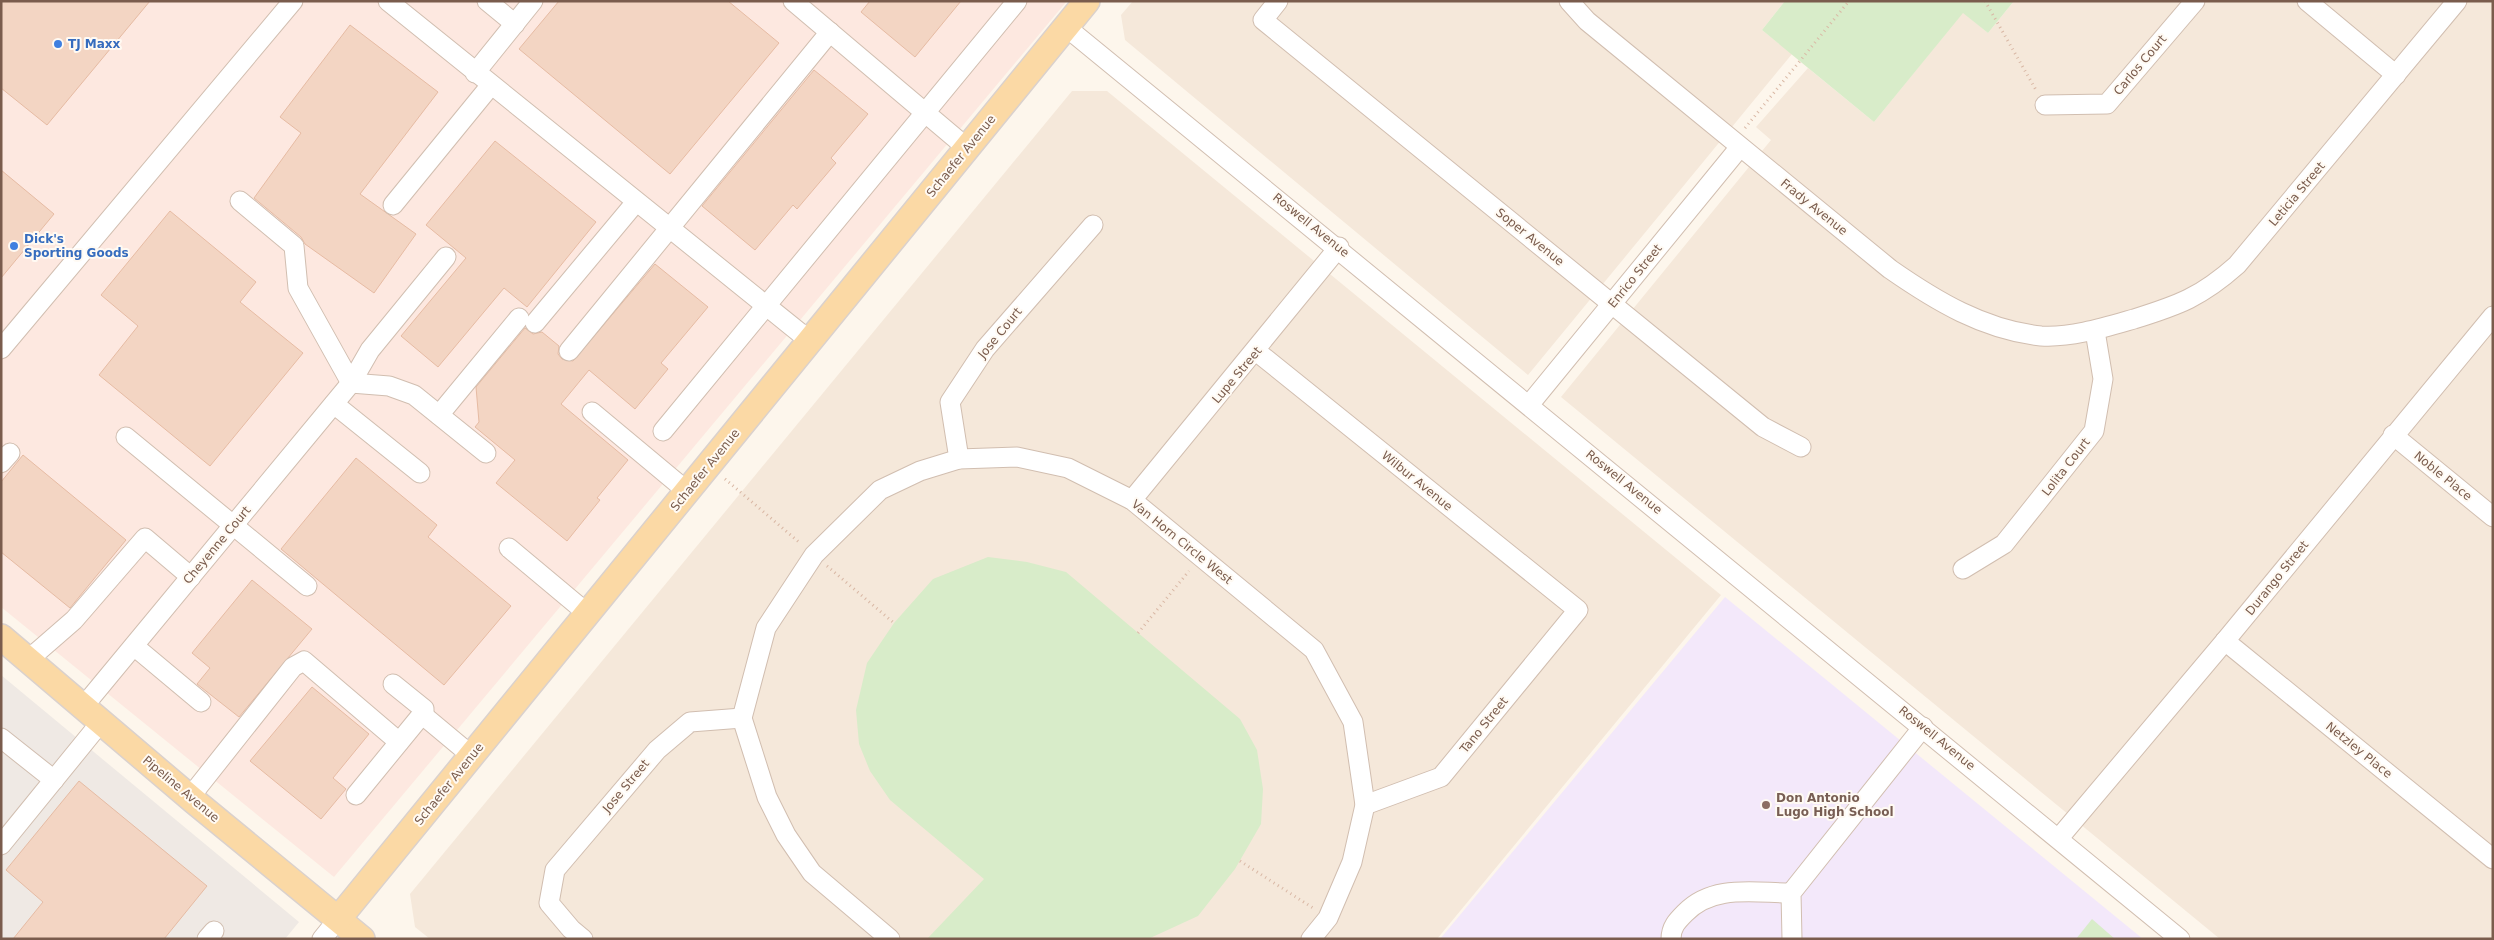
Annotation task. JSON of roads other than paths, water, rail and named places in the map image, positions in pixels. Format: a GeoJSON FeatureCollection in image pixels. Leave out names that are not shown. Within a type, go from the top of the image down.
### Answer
{"type":"FeatureCollection","features":[{"type":"Feature","properties":{"kind":"main road","name":"Schaefer Avenue"},"geometry":{"type":"LineString","coordinates":[[339,918],[1087,1]]}},
{"type":"Feature","properties":{"kind":"main road","name":"Pipeline Avenue"},"geometry":{"type":"LineString","coordinates":[[1,637],[362,939]]}},
{"type":"Feature","properties":{"kind":"street"},"geometry":{"type":"LineString","coordinates":[[1,349],[293,1]]}},
{"type":"Feature","properties":{"kind":"street"},"geometry":{"type":"LineString","coordinates":[[388,1],[491,86],[810,341]]}},
{"type":"Feature","properties":{"kind":"street"},"geometry":{"type":"LineString","coordinates":[[488,1],[515,24]]}},
{"type":"Feature","properties":{"kind":"street"},"geometry":{"type":"LineString","coordinates":[[475,73],[533,1]]}},
{"type":"Feature","properties":{"kind":"street"},"geometry":{"type":"LineString","coordinates":[[664,431],[1017,1]]}},
{"type":"Feature","properties":{"kind":"street","name":"Soper Avenue"},"geometry":{"type":"LineString","coordinates":[[1278,1],[1263,20],[1764,427],[1801,447]]}},
{"type":"Feature","properties":{"kind":"street","name":"Frady Avenue"},"geometry":{"type":"LineString","coordinates":[[1569,1],[1587,21],[1890,269],[1935,300],[1990,325],[2042,336],[2095,331]]}},
{"type":"Feature","properties":{"kind":"street","name":"Carlos Court"},"geometry":{"type":"LineString","coordinates":[[2044,105],[2107,104],[2195,1]]}},
{"type":"Feature","properties":{"kind":"street"},"geometry":{"type":"LineString","coordinates":[[2307,1],[2396,76]]}},
{"type":"Feature","properties":{"kind":"street","name":"Leticia Street"},"geometry":{"type":"LineString","coordinates":[[2095,331],[2179,305],[2214,286],[2237,265],[2457,1]]}},
{"type":"Feature","properties":{"kind":"street"},"geometry":{"type":"LineString","coordinates":[[798,3],[967,148]]}},
{"type":"Feature","properties":{"kind":"street","name":"Roswell Avenue"},"geometry":{"type":"LineString","coordinates":[[1066,27],[1339,248],[2180,939]]}},
{"type":"Feature","properties":{"kind":"street"},"geometry":{"type":"LineString","coordinates":[[569,351],[830,32]]}},
{"type":"Feature","properties":{"kind":"street"},"geometry":{"type":"LineString","coordinates":[[393,205],[491,86]]}},
{"type":"Feature","properties":{"kind":"street","name":"Enrico Street"},"geometry":{"type":"LineString","coordinates":[[1529,405],[1612,304],[1737,144]]}},
{"type":"Feature","properties":{"kind":"street"},"geometry":{"type":"LineString","coordinates":[[240,201],[294,246],[298,288],[351,383],[389,386],[419,398],[486,453]]}},
{"type":"Feature","properties":{"kind":"street"},"geometry":{"type":"LineString","coordinates":[[439,415],[636,202]]}},
{"type":"Feature","properties":{"kind":"street","name":"Jose Court"},"geometry":{"type":"LineString","coordinates":[[959,459],[950,402],[985,349],[1093,225]]}},
{"type":"Feature","properties":{"kind":"street","name":"Lupe Street"},"geometry":{"type":"LineString","coordinates":[[1132,500],[1339,248]]}},
{"type":"Feature","properties":{"kind":"street","name":"Cheyenne Court"},"geometry":{"type":"LineString","coordinates":[[1,845],[8,823],[54,780],[134,646],[351,383],[370,350],[446,257]]}},
{"type":"Feature","properties":{"kind":"street","name":"Durango Street"},"geometry":{"type":"LineString","coordinates":[[2059,838],[2226,641],[2393,435],[2493,316]]}},
{"type":"Feature","properties":{"kind":"street","name":"Lolita Court"},"geometry":{"type":"LineString","coordinates":[[1963,569],[2004,544],[2094,431],[2103,379],[2095,331]]}},
{"type":"Feature","properties":{"kind":"street","name":"Wilbur Avenue"},"geometry":{"type":"LineString","coordinates":[[1256,351],[1578,610]]}},
{"type":"Feature","properties":{"kind":"street"},"geometry":{"type":"LineString","coordinates":[[334,404],[420,474]]}},
{"type":"Feature","properties":{"kind":"street"},"geometry":{"type":"LineString","coordinates":[[592,412],[688,492]]}},
{"type":"Feature","properties":{"kind":"street","name":"Noble Place"},"geometry":{"type":"LineString","coordinates":[[2393,435],[2493,517]]}},
{"type":"Feature","properties":{"kind":"street"},"geometry":{"type":"LineString","coordinates":[[126,437],[307,586]]}},
{"type":"Feature","properties":{"kind":"street","name":"Van Horn Circle West"},"geometry":{"type":"LineString","coordinates":[[742,718],[766,628],[814,555],[880,490],[920,471],[959,459],[1017,457],[1068,468],[1132,500],[1314,650],[1353,722],[1365,805]]}},
{"type":"Feature","properties":{"kind":"street"},"geometry":{"type":"LineString","coordinates":[[28,660],[74,620],[145,538],[191,577]]}},
{"type":"Feature","properties":{"kind":"street"},"geometry":{"type":"LineString","coordinates":[[508,548],[588,614]]}},
{"type":"Feature","properties":{"kind":"street","name":"Tano Street"},"geometry":{"type":"LineString","coordinates":[[1365,805],[1441,777],[1578,610]]}},
{"type":"Feature","properties":{"kind":"street","name":"Netzley Place"},"geometry":{"type":"LineString","coordinates":[[2226,641],[2493,859]]}},
{"type":"Feature","properties":{"kind":"street"},"geometry":{"type":"LineString","coordinates":[[134,646],[200,702]]}},
{"type":"Feature","properties":{"kind":"street"},"geometry":{"type":"LineString","coordinates":[[190,797],[294,667],[304,661],[399,742]]}},
{"type":"Feature","properties":{"kind":"street"},"geometry":{"type":"LineString","coordinates":[[393,684],[424,709],[424,716]]}},
{"type":"Feature","properties":{"kind":"street"},"geometry":{"type":"LineString","coordinates":[[424,716],[472,756]]}},
{"type":"Feature","properties":{"kind":"street"},"geometry":{"type":"LineString","coordinates":[[356,795],[419,718],[424,716]]}},
{"type":"Feature","properties":{"kind":"street"},"geometry":{"type":"LineString","coordinates":[[742,718],[767,797],[786,835],[812,872],[890,939]]}},
{"type":"Feature","properties":{"kind":"street","name":"Jose Street"},"geometry":{"type":"LineString","coordinates":[[583,939],[571,929],[549,903],[555,870],[657,750],[690,722],[742,718]]}},
{"type":"Feature","properties":{"kind":"street"},"geometry":{"type":"LineString","coordinates":[[1792,939],[1791,893],[1924,727]]}},
{"type":"Feature","properties":{"kind":"street"},"geometry":{"type":"LineString","coordinates":[[1,738],[54,780]]}},
{"type":"Feature","properties":{"kind":"street"},"geometry":{"type":"LineString","coordinates":[[1310,939],[1328,918],[1352,862],[1365,805]]}},
{"type":"Feature","properties":{"kind":"street"},"geometry":{"type":"LineString","coordinates":[[1671,939],[1671,930],[1679,918],[1702,899],[1719,892],[1791,893]]}},
{"type":"Feature","properties":{"kind":"street","name":"Schaefer Avenue"},"geometry":{"type":"LineString","coordinates":[[322,939],[339,918]]}},
{"type":"Feature","properties":{"kind":"place","name":"TJ Maxx"},"geometry":{"type":"Point","coordinates":[58,44]}},
{"type":"Feature","properties":{"kind":"place","name":"Dick's Sporting Goods"},"geometry":{"type":"Point","coordinates":[14,246]}},
{"type":"Feature","properties":{"kind":"place","name":"Don Antonio Lugo High School"},"geometry":{"type":"Point","coordinates":[1766,805]}}]}
